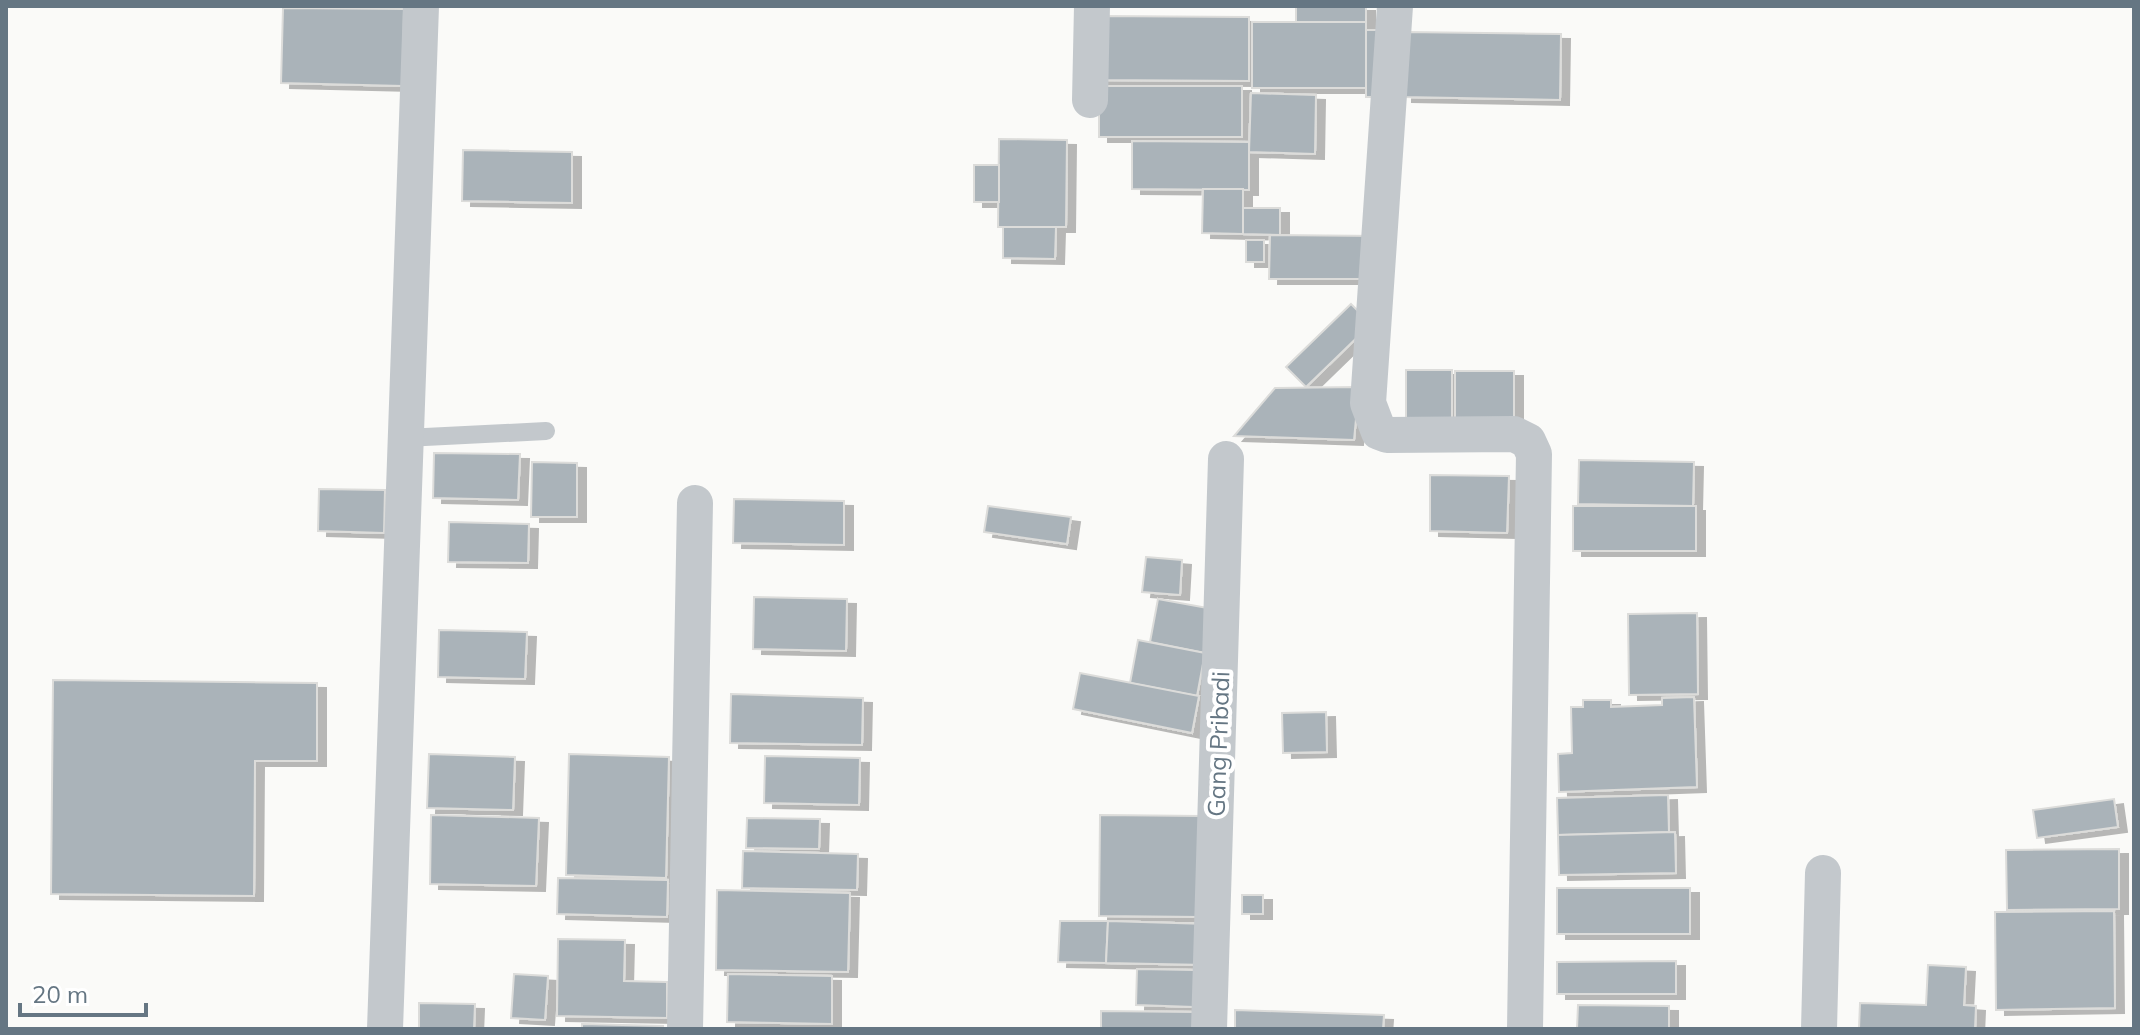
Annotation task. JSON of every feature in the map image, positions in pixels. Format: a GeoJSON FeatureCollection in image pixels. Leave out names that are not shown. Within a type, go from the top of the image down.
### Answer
{"type":"FeatureCollection","features":[{"type":"Feature","properties":{"kind":"street"},"geometry":{"type":"LineString","coordinates":[[385,1029],[421,6]]}},
{"type":"Feature","properties":{"kind":"street"},"geometry":{"type":"LineString","coordinates":[[1090,100],[1092,6]]}},
{"type":"Feature","properties":{"kind":"street"},"geometry":{"type":"LineString","coordinates":[[1395,6],[1368,403],[1379,432],[1387,435],[1514,434],[1528,441],[1534,454],[1525,1029]]}},
{"type":"Feature","properties":{"kind":"street","name":"Gang Pribadi"},"geometry":{"type":"LineString","coordinates":[[1209,1029],[1226,459]]}},
{"type":"Feature","properties":{"kind":"street"},"geometry":{"type":"LineString","coordinates":[[685,1029],[695,503]]}},
{"type":"Feature","properties":{"kind":"street"},"geometry":{"type":"LineString","coordinates":[[1819,1029],[1823,873]]}},
{"type":"Feature","properties":{"kind":"lane"},"geometry":{"type":"LineString","coordinates":[[405,438],[546,431]]}},
{"type":"Feature","properties":{"kind":"building"},"geometry":{"type":"Polygon","coordinates":[[[1296,6],[1366,6],[1366,22],[1296,22],[1296,6]]]}},
{"type":"Feature","properties":{"kind":"building"},"geometry":{"type":"Polygon","coordinates":[[[283,8],[404,9],[403,86],[281,83],[283,8]]]}},
{"type":"Feature","properties":{"kind":"building"},"geometry":{"type":"Polygon","coordinates":[[[1096,16],[1249,17],[1249,81],[1096,80],[1096,16]]]}},
{"type":"Feature","properties":{"kind":"building"},"geometry":{"type":"Polygon","coordinates":[[[1252,22],[1366,22],[1366,88],[1252,88],[1252,22]]]}},
{"type":"Feature","properties":{"kind":"building"},"geometry":{"type":"Polygon","coordinates":[[[1366,30],[1382,30],[1382,97],[1366,97],[1366,30]]]}},
{"type":"Feature","properties":{"kind":"building"},"geometry":{"type":"Polygon","coordinates":[[[1404,32],[1561,34],[1560,100],[1403,97],[1404,32]]]}},
{"type":"Feature","properties":{"kind":"building"},"geometry":{"type":"Polygon","coordinates":[[[1099,86],[1242,86],[1242,137],[1099,137],[1099,86]]]}},
{"type":"Feature","properties":{"kind":"building"},"geometry":{"type":"Polygon","coordinates":[[[1251,93],[1316,95],[1315,154],[1249,152],[1251,93]]]}},
{"type":"Feature","properties":{"kind":"building"},"geometry":{"type":"Polygon","coordinates":[[[999,139],[1067,140],[1066,227],[998,227],[999,139]]]}},
{"type":"Feature","properties":{"kind":"building"},"geometry":{"type":"Polygon","coordinates":[[[1132,141],[1249,142],[1249,190],[1132,189],[1132,141]]]}},
{"type":"Feature","properties":{"kind":"building"},"geometry":{"type":"Polygon","coordinates":[[[463,150],[572,152],[572,203],[462,201],[463,150]]]}},
{"type":"Feature","properties":{"kind":"building"},"geometry":{"type":"Polygon","coordinates":[[[974,165],[999,165],[999,202],[974,202],[974,165]]]}},
{"type":"Feature","properties":{"kind":"building"},"geometry":{"type":"Polygon","coordinates":[[[1203,189],[1243,189],[1243,234],[1202,233],[1203,189]]]}},
{"type":"Feature","properties":{"kind":"building"},"geometry":{"type":"Polygon","coordinates":[[[1243,208],[1280,208],[1280,235],[1243,234],[1243,208]]]}},
{"type":"Feature","properties":{"kind":"building"},"geometry":{"type":"Polygon","coordinates":[[[1003,227],[1056,227],[1055,259],[1003,258],[1003,227]]]}},
{"type":"Feature","properties":{"kind":"building"},"geometry":{"type":"Polygon","coordinates":[[[1270,235],[1379,236],[1373,279],[1269,279],[1270,235]]]}},
{"type":"Feature","properties":{"kind":"building"},"geometry":{"type":"Polygon","coordinates":[[[1246,240],[1264,240],[1264,262],[1246,262],[1246,240]]]}},
{"type":"Feature","properties":{"kind":"building"},"geometry":{"type":"Polygon","coordinates":[[[1351,304],[1371,324],[1306,387],[1286,367],[1351,304]]]}},
{"type":"Feature","properties":{"kind":"building"},"geometry":{"type":"Polygon","coordinates":[[[1406,370],[1452,370],[1452,428],[1406,428],[1406,370]]]}},
{"type":"Feature","properties":{"kind":"building"},"geometry":{"type":"Polygon","coordinates":[[[1455,371],[1514,371],[1514,422],[1455,422],[1455,371]]]}},
{"type":"Feature","properties":{"kind":"building"},"geometry":{"type":"Polygon","coordinates":[[[1359,387],[1354,440],[1234,436],[1275,388],[1359,387]]]}},
{"type":"Feature","properties":{"kind":"building"},"geometry":{"type":"Polygon","coordinates":[[[434,453],[520,454],[518,500],[433,498],[434,453]]]}},
{"type":"Feature","properties":{"kind":"building"},"geometry":{"type":"Polygon","coordinates":[[[1579,460],[1694,462],[1693,506],[1578,504],[1579,460]]]}},
{"type":"Feature","properties":{"kind":"building"},"geometry":{"type":"Polygon","coordinates":[[[532,462],[577,463],[577,517],[531,517],[532,462]]]}},
{"type":"Feature","properties":{"kind":"building"},"geometry":{"type":"Polygon","coordinates":[[[1430,475],[1509,476],[1507,533],[1430,531],[1430,475]]]}},
{"type":"Feature","properties":{"kind":"building"},"geometry":{"type":"Polygon","coordinates":[[[319,489],[385,490],[384,533],[318,531],[319,489]]]}},
{"type":"Feature","properties":{"kind":"building"},"geometry":{"type":"Polygon","coordinates":[[[734,499],[844,501],[844,545],[733,543],[734,499]]]}},
{"type":"Feature","properties":{"kind":"building"},"geometry":{"type":"Polygon","coordinates":[[[988,506],[1071,517],[1067,544],[984,532],[988,506]]]}},
{"type":"Feature","properties":{"kind":"building"},"geometry":{"type":"Polygon","coordinates":[[[1573,506],[1696,506],[1696,551],[1573,551],[1573,506]]]}},
{"type":"Feature","properties":{"kind":"building"},"geometry":{"type":"Polygon","coordinates":[[[449,522],[529,524],[528,563],[448,562],[449,522]]]}},
{"type":"Feature","properties":{"kind":"building"},"geometry":{"type":"Polygon","coordinates":[[[1146,557],[1182,560],[1180,595],[1142,592],[1146,557]]]}},
{"type":"Feature","properties":{"kind":"building"},"geometry":{"type":"Polygon","coordinates":[[[754,597],[847,599],[846,651],[753,649],[754,597]]]}},
{"type":"Feature","properties":{"kind":"building"},"geometry":{"type":"Polygon","coordinates":[[[1158,599],[1213,609],[1205,653],[1150,642],[1158,599]]]}},
{"type":"Feature","properties":{"kind":"building"},"geometry":{"type":"Polygon","coordinates":[[[1697,613],[1698,694],[1629,695],[1628,614],[1697,613]]]}},
{"type":"Feature","properties":{"kind":"building"},"geometry":{"type":"Polygon","coordinates":[[[439,630],[527,632],[525,679],[438,677],[439,630]]]}},
{"type":"Feature","properties":{"kind":"building"},"geometry":{"type":"Polygon","coordinates":[[[1138,640],[1205,653],[1197,696],[1130,683],[1138,640]]]}},
{"type":"Feature","properties":{"kind":"building"},"geometry":{"type":"Polygon","coordinates":[[[1080,673],[1199,696],[1192,733],[1073,709],[1080,673]]]}},
{"type":"Feature","properties":{"kind":"building"},"geometry":{"type":"Polygon","coordinates":[[[53,680],[317,683],[317,761],[255,761],[254,896],[51,894],[53,680]]]}},
{"type":"Feature","properties":{"kind":"building"},"geometry":{"type":"Polygon","coordinates":[[[731,694],[863,698],[862,745],[730,743],[731,694]]]}},
{"type":"Feature","properties":{"kind":"building"},"geometry":{"type":"Polygon","coordinates":[[[1694,697],[1697,787],[1559,792],[1558,754],[1572,753],[1571,707],[1583,707],[1583,700],[1611,700],[1611,707],[1662,705],[1662,698],[1694,697]]]}},
{"type":"Feature","properties":{"kind":"building"},"geometry":{"type":"Polygon","coordinates":[[[1326,712],[1327,752],[1283,753],[1282,713],[1326,712]]]}},
{"type":"Feature","properties":{"kind":"building"},"geometry":{"type":"Polygon","coordinates":[[[429,754],[515,757],[513,810],[427,808],[429,754]]]}},
{"type":"Feature","properties":{"kind":"building"},"geometry":{"type":"Polygon","coordinates":[[[569,754],[669,757],[666,878],[566,875],[569,754]]]}},
{"type":"Feature","properties":{"kind":"building"},"geometry":{"type":"Polygon","coordinates":[[[765,756],[860,758],[859,805],[764,803],[765,756]]]}},
{"type":"Feature","properties":{"kind":"building"},"geometry":{"type":"Polygon","coordinates":[[[1668,795],[1669,832],[1558,835],[1557,798],[1668,795]]]}},
{"type":"Feature","properties":{"kind":"building"},"geometry":{"type":"Polygon","coordinates":[[[2114,799],[2118,827],[2037,838],[2033,810],[2114,799]]]}},
{"type":"Feature","properties":{"kind":"building"},"geometry":{"type":"Polygon","coordinates":[[[431,815],[539,818],[536,886],[430,884],[431,815]]]}},
{"type":"Feature","properties":{"kind":"building"},"geometry":{"type":"Polygon","coordinates":[[[1100,815],[1202,816],[1201,917],[1099,916],[1100,815]]]}},
{"type":"Feature","properties":{"kind":"building"},"geometry":{"type":"Polygon","coordinates":[[[747,818],[820,819],[819,849],[746,848],[747,818]]]}},
{"type":"Feature","properties":{"kind":"building"},"geometry":{"type":"Polygon","coordinates":[[[1675,832],[1676,873],[1559,875],[1558,835],[1675,832]]]}},
{"type":"Feature","properties":{"kind":"building"},"geometry":{"type":"Polygon","coordinates":[[[2119,849],[2119,909],[2007,910],[2006,850],[2119,849]]]}},
{"type":"Feature","properties":{"kind":"building"},"geometry":{"type":"Polygon","coordinates":[[[743,851],[858,854],[857,890],[742,888],[743,851]]]}},
{"type":"Feature","properties":{"kind":"building"},"geometry":{"type":"Polygon","coordinates":[[[558,878],[668,880],[667,917],[557,914],[558,878]]]}},
{"type":"Feature","properties":{"kind":"building"},"geometry":{"type":"Polygon","coordinates":[[[1557,888],[1690,888],[1690,934],[1557,934],[1557,888]]]}},
{"type":"Feature","properties":{"kind":"building"},"geometry":{"type":"Polygon","coordinates":[[[717,890],[850,893],[848,972],[716,970],[717,890]]]}},
{"type":"Feature","properties":{"kind":"building"},"geometry":{"type":"Polygon","coordinates":[[[1242,895],[1263,895],[1263,914],[1242,914],[1242,895]]]}},
{"type":"Feature","properties":{"kind":"building"},"geometry":{"type":"Polygon","coordinates":[[[2114,911],[2115,1008],[1996,1010],[1995,912],[2114,911]]]}},
{"type":"Feature","properties":{"kind":"building"},"geometry":{"type":"Polygon","coordinates":[[[1060,921],[1108,921],[1106,963],[1058,962],[1060,921]]]}},
{"type":"Feature","properties":{"kind":"building"},"geometry":{"type":"Polygon","coordinates":[[[1108,921],[1208,924],[1207,965],[1106,963],[1108,921]]]}},
{"type":"Feature","properties":{"kind":"building"},"geometry":{"type":"Polygon","coordinates":[[[558,939],[625,940],[624,981],[667,982],[667,1018],[557,1016],[558,939]]]}},
{"type":"Feature","properties":{"kind":"building"},"geometry":{"type":"Polygon","coordinates":[[[1676,961],[1676,994],[1557,994],[1557,962],[1676,961]]]}},
{"type":"Feature","properties":{"kind":"building"},"geometry":{"type":"Polygon","coordinates":[[[1928,965],[1966,967],[1964,1005],[1976,1006],[1975,1029],[1859,1029],[1860,1003],[1926,1005],[1928,965]]]}},
{"type":"Feature","properties":{"kind":"building"},"geometry":{"type":"Polygon","coordinates":[[[1137,969],[1194,970],[1194,1007],[1136,1005],[1137,969]]]}},
{"type":"Feature","properties":{"kind":"building"},"geometry":{"type":"Polygon","coordinates":[[[514,974],[548,976],[545,1020],[511,1018],[514,974]]]}},
{"type":"Feature","properties":{"kind":"building"},"geometry":{"type":"Polygon","coordinates":[[[728,974],[832,976],[832,1024],[727,1022],[728,974]]]}},
{"type":"Feature","properties":{"kind":"building"},"geometry":{"type":"Polygon","coordinates":[[[419,1003],[475,1004],[474,1029],[419,1029],[419,1003]]]}},
{"type":"Feature","properties":{"kind":"building"},"geometry":{"type":"Polygon","coordinates":[[[1578,1005],[1669,1006],[1669,1029],[1577,1029],[1578,1005]]]}},
{"type":"Feature","properties":{"kind":"building"},"geometry":{"type":"Polygon","coordinates":[[[1235,1010],[1384,1015],[1383,1029],[1235,1029],[1235,1010]]]}},
{"type":"Feature","properties":{"kind":"building"},"geometry":{"type":"Polygon","coordinates":[[[1101,1011],[1194,1012],[1194,1029],[1101,1029],[1101,1011]]]}},
{"type":"Feature","properties":{"kind":"building"},"geometry":{"type":"Polygon","coordinates":[[[582,1024],[663,1026],[663,1029],[582,1029],[582,1024]]]}}]}
